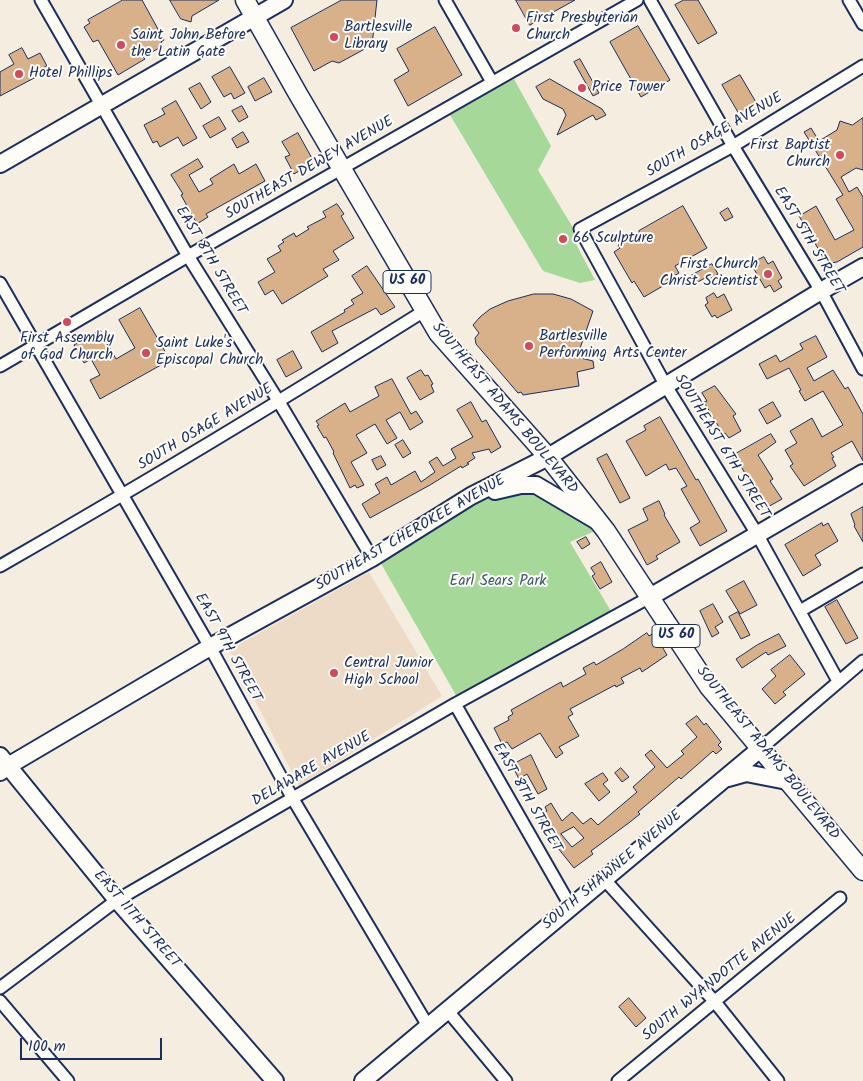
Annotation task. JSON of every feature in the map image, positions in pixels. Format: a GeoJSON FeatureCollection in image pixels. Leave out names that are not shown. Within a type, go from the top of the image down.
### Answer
{"type":"FeatureCollection","features":[{"type":"Feature","properties":{"kind":"main road","name":"US 60"},"geometry":{"type":"LineString","coordinates":[[245,0],[255,17]]}},
{"type":"Feature","properties":{"kind":"main road","name":"SOUTHEAST ADAMS BOULEVARD"},"geometry":{"type":"LineString","coordinates":[[255,17],[438,334],[548,457],[606,531],[709,687],[863,871]]}},
{"type":"Feature","properties":{"kind":"street","name":"EAST 8TH STREET"},"geometry":{"type":"LineString","coordinates":[[41,0],[188,256],[279,402],[372,558]]}},
{"type":"Feature","properties":{"kind":"street"},"geometry":{"type":"LineString","coordinates":[[0,164],[284,0]]}},
{"type":"Feature","properties":{"kind":"street"},"geometry":{"type":"LineString","coordinates":[[445,0],[492,82]]}},
{"type":"Feature","properties":{"kind":"street","name":"SOUTHEAST DEWEY AVENUE"},"geometry":{"type":"LineString","coordinates":[[0,366],[341,168],[637,0]]}},
{"type":"Feature","properties":{"kind":"street","name":"EAST 5TH STREET"},"geometry":{"type":"LineString","coordinates":[[650,0],[733,146],[821,291],[863,369]]}},
{"type":"Feature","properties":{"kind":"street"},"geometry":{"type":"LineString","coordinates":[[849,0],[863,24]]}},
{"type":"Feature","properties":{"kind":"street","name":"SOUTH OSAGE AVENUE"},"geometry":{"type":"LineString","coordinates":[[580,229],[733,146],[863,66]]}},
{"type":"Feature","properties":{"kind":"street","name":"SOUTHEAST 6TH STREET"},"geometry":{"type":"LineString","coordinates":[[580,229],[666,386],[757,534],[838,680]]}},
{"type":"Feature","properties":{"kind":"street","name":"SOUTHEAST CHEROKEE AVENUE"},"geometry":{"type":"LineString","coordinates":[[3,765],[210,647],[372,558],[471,496],[548,457],[863,267]]}},
{"type":"Feature","properties":{"kind":"street","name":"EAST 9TH STREET"},"geometry":{"type":"LineString","coordinates":[[0,283],[210,647],[293,799],[428,1026]]}},
{"type":"Feature","properties":{"kind":"street","name":"SOUTH OSAGE AVENUE"},"geometry":{"type":"LineString","coordinates":[[0,566],[123,496],[279,402],[424,311]]}},
{"type":"Feature","properties":{"kind":"street"},"geometry":{"type":"LineString","coordinates":[[650,597],[863,473]]}},
{"type":"Feature","properties":{"kind":"street"},"geometry":{"type":"LineString","coordinates":[[471,496],[521,485],[536,486],[597,521]]}},
{"type":"Feature","properties":{"kind":"street"},"geometry":{"type":"LineString","coordinates":[[800,611],[863,574]]}},
{"type":"Feature","properties":{"kind":"street","name":"DELAWARE AVENUE"},"geometry":{"type":"LineString","coordinates":[[0,988],[118,900],[455,704],[650,597]]}},
{"type":"Feature","properties":{"kind":"street","name":"SOUTH SHAWNEE AVENUE"},"geometry":{"type":"LineString","coordinates":[[363,1081],[760,749],[863,660]]}},
{"type":"Feature","properties":{"kind":"street","name":"EAST 8TH STREET"},"geometry":{"type":"LineString","coordinates":[[455,704],[571,907]]}},
{"type":"Feature","properties":{"kind":"street","name":"EAST 11TH STREET"},"geometry":{"type":"LineString","coordinates":[[3,765],[275,1081]]}},
{"type":"Feature","properties":{"kind":"street"},"geometry":{"type":"LineString","coordinates":[[724,779],[746,773],[787,781]]}},
{"type":"Feature","properties":{"kind":"street"},"geometry":{"type":"LineString","coordinates":[[604,879],[715,1002],[778,1081]]}},
{"type":"Feature","properties":{"kind":"street","name":"SOUTH WYANDOTTE AVENUE"},"geometry":{"type":"LineString","coordinates":[[618,1081],[840,898]]}},
{"type":"Feature","properties":{"kind":"street"},"geometry":{"type":"LineString","coordinates":[[0,1001],[68,1081]]}},
{"type":"Feature","properties":{"kind":"street"},"geometry":{"type":"LineString","coordinates":[[447,1010],[506,1081]]}},
{"type":"Feature","properties":{"kind":"shaded area","name":"Central Junior High School"},"geometry":{"type":"Polygon","coordinates":[[[369,572],[442,696],[299,786],[229,650],[369,572]]]}},
{"type":"Feature","properties":{"kind":"green space"},"geometry":{"type":"Polygon","coordinates":[[[514,79],[551,146],[538,170],[572,226],[576,244],[595,280],[580,283],[543,271],[450,115],[514,79]]]}},
{"type":"Feature","properties":{"kind":"green space","name":"Earl Sears Park"},"geometry":{"type":"Polygon","coordinates":[[[535,490],[597,530],[570,542],[612,613],[457,697],[379,560],[476,499],[535,490]]]}},
{"type":"Feature","properties":{"kind":"building"},"geometry":{"type":"Polygon","coordinates":[[[123,0],[142,0],[164,40],[161,42],[163,46],[143,57],[145,59],[118,75],[98,40],[93,42],[84,27],[90,23],[88,20],[123,0]]]}},
{"type":"Feature","properties":{"kind":"building"},"geometry":{"type":"Polygon","coordinates":[[[170,0],[219,0],[192,16],[191,22],[181,19],[170,0]]]}},
{"type":"Feature","properties":{"kind":"building","name":"Bartlesville Library"},"geometry":{"type":"Polygon","coordinates":[[[342,0],[377,0],[372,45],[339,63],[332,61],[314,71],[291,28],[342,0]]]}},
{"type":"Feature","properties":{"kind":"building"},"geometry":{"type":"Polygon","coordinates":[[[516,0],[575,0],[530,25],[516,0]]]}},
{"type":"Feature","properties":{"kind":"building"},"geometry":{"type":"Polygon","coordinates":[[[684,0],[698,0],[717,33],[698,44],[675,5],[684,0]]]}},
{"type":"Feature","properties":{"kind":"building"},"geometry":{"type":"Polygon","coordinates":[[[638,26],[670,80],[641,97],[610,42],[638,26]]]}},
{"type":"Feature","properties":{"kind":"building"},"geometry":{"type":"Polygon","coordinates":[[[435,27],[462,75],[408,106],[394,80],[409,71],[397,49],[435,27]]]}},
{"type":"Feature","properties":{"kind":"building","name":"Hotel Phillips"},"geometry":{"type":"Polygon","coordinates":[[[22,48],[28,59],[40,53],[47,66],[36,71],[38,76],[0,96],[0,72],[14,64],[9,55],[22,48]]]}},
{"type":"Feature","properties":{"kind":"building"},"geometry":{"type":"Polygon","coordinates":[[[580,59],[599,93],[593,96],[574,62],[580,59]]]}},
{"type":"Feature","properties":{"kind":"building"},"geometry":{"type":"Polygon","coordinates":[[[230,67],[245,93],[234,99],[231,93],[224,97],[212,77],[230,67]]]}},
{"type":"Feature","properties":{"kind":"building"},"geometry":{"type":"Polygon","coordinates":[[[740,75],[760,109],[742,119],[722,85],[740,75]]]}},
{"type":"Feature","properties":{"kind":"building"},"geometry":{"type":"Polygon","coordinates":[[[264,78],[272,92],[255,101],[248,87],[264,78]]]}},
{"type":"Feature","properties":{"kind":"building"},"geometry":{"type":"Polygon","coordinates":[[[550,79],[602,109],[606,115],[596,120],[593,115],[557,135],[566,115],[563,109],[543,99],[536,87],[550,79]]]}},
{"type":"Feature","properties":{"kind":"building"},"geometry":{"type":"Polygon","coordinates":[[[200,83],[211,102],[201,109],[189,89],[200,83]]]}},
{"type":"Feature","properties":{"kind":"building"},"geometry":{"type":"Polygon","coordinates":[[[176,101],[197,138],[183,146],[178,137],[160,147],[157,141],[153,143],[144,125],[165,114],[162,109],[176,101]]]}},
{"type":"Feature","properties":{"kind":"building"},"geometry":{"type":"Polygon","coordinates":[[[242,106],[248,117],[239,122],[232,111],[242,106]]]}},
{"type":"Feature","properties":{"kind":"building"},"geometry":{"type":"Polygon","coordinates":[[[219,117],[226,129],[210,138],[203,126],[219,117]]]}},
{"type":"Feature","properties":{"kind":"building"},"geometry":{"type":"Polygon","coordinates":[[[863,118],[863,170],[856,168],[841,177],[849,192],[857,187],[863,197],[863,247],[832,263],[823,257],[799,216],[816,206],[835,240],[854,230],[836,199],[843,195],[804,132],[811,128],[819,141],[837,130],[840,121],[852,125],[863,118]]]}},
{"type":"Feature","properties":{"kind":"building"},"geometry":{"type":"Polygon","coordinates":[[[243,132],[249,142],[237,148],[232,139],[243,132]]]}},
{"type":"Feature","properties":{"kind":"building"},"geometry":{"type":"Polygon","coordinates":[[[298,133],[314,162],[294,174],[285,157],[290,155],[282,142],[298,133]]]}},
{"type":"Feature","properties":{"kind":"building"},"geometry":{"type":"Polygon","coordinates":[[[198,159],[203,167],[189,175],[199,192],[213,184],[210,179],[234,164],[239,174],[256,164],[265,181],[206,214],[208,217],[197,224],[181,195],[183,194],[171,175],[198,159]]]}},
{"type":"Feature","properties":{"kind":"building"},"geometry":{"type":"Polygon","coordinates":[[[337,204],[344,214],[341,216],[354,238],[333,251],[339,260],[323,269],[328,276],[282,304],[273,290],[265,295],[258,282],[275,272],[267,259],[281,251],[278,246],[284,242],[282,240],[294,233],[296,237],[309,229],[307,227],[326,217],[323,212],[337,204]]]}},
{"type":"Feature","properties":{"kind":"building"},"geometry":{"type":"Polygon","coordinates":[[[683,206],[707,248],[675,266],[679,273],[667,280],[668,283],[644,297],[634,281],[632,283],[614,252],[620,248],[618,245],[639,233],[639,231],[683,206]]]}},
{"type":"Feature","properties":{"kind":"building"},"geometry":{"type":"Polygon","coordinates":[[[728,208],[733,217],[725,221],[720,213],[728,208]]]}},
{"type":"Feature","properties":{"kind":"building","name":"First Church Christ Scientist"},"geometry":{"type":"Polygon","coordinates":[[[764,257],[768,264],[773,261],[782,278],[778,281],[782,287],[774,292],[770,285],[765,288],[754,269],[759,266],[756,261],[764,257]]]}},
{"type":"Feature","properties":{"kind":"building"},"geometry":{"type":"Polygon","coordinates":[[[712,264],[718,274],[706,281],[705,278],[694,284],[689,277],[712,264]]]}},
{"type":"Feature","properties":{"kind":"building"},"geometry":{"type":"Polygon","coordinates":[[[367,266],[395,307],[381,315],[376,308],[332,331],[338,343],[322,352],[311,332],[345,312],[344,310],[354,304],[351,300],[363,293],[352,276],[367,266]]]}},
{"type":"Feature","properties":{"kind":"building"},"geometry":{"type":"Polygon","coordinates":[[[714,293],[717,298],[724,294],[732,310],[717,318],[715,315],[712,317],[705,305],[708,303],[706,298],[714,293]]]}},
{"type":"Feature","properties":{"kind":"building","name":"Bartlesville Performing Arts Center"},"geometry":{"type":"Polygon","coordinates":[[[534,294],[553,294],[571,299],[593,311],[577,357],[593,361],[594,368],[577,372],[579,386],[523,395],[521,392],[518,393],[476,344],[475,338],[479,333],[473,325],[480,317],[490,309],[508,301],[534,294]]]}},
{"type":"Feature","properties":{"kind":"building","name":"Saint Luke's Episcopal Church"},"geometry":{"type":"Polygon","coordinates":[[[140,308],[170,360],[100,399],[90,380],[100,375],[91,359],[84,363],[74,345],[100,330],[116,359],[135,348],[119,320],[140,308]]]}},
{"type":"Feature","properties":{"kind":"building"},"geometry":{"type":"Polygon","coordinates":[[[816,336],[827,357],[807,368],[814,381],[833,370],[845,389],[848,387],[863,414],[863,461],[852,441],[831,453],[836,466],[804,486],[790,466],[793,464],[785,450],[797,443],[790,431],[812,418],[822,437],[843,425],[823,391],[805,401],[789,368],[767,379],[759,364],[776,355],[780,362],[803,349],[800,344],[816,336]]]}},
{"type":"Feature","properties":{"kind":"building"},"geometry":{"type":"Polygon","coordinates":[[[293,351],[302,368],[286,377],[277,360],[293,351]]]}},
{"type":"Feature","properties":{"kind":"building"},"geometry":{"type":"Polygon","coordinates":[[[421,370],[425,376],[428,375],[433,384],[431,385],[434,392],[420,400],[407,378],[421,370]]]}},
{"type":"Feature","properties":{"kind":"building"},"geometry":{"type":"Polygon","coordinates":[[[392,379],[411,414],[416,411],[423,422],[410,430],[400,412],[386,420],[397,438],[387,444],[375,424],[356,435],[367,453],[351,462],[364,485],[357,488],[355,485],[350,488],[334,452],[326,437],[324,438],[317,426],[319,425],[316,421],[345,403],[350,412],[379,396],[375,387],[392,379]]]}},
{"type":"Feature","properties":{"kind":"building"},"geometry":{"type":"Polygon","coordinates":[[[715,386],[736,414],[733,416],[741,431],[729,438],[725,433],[723,434],[704,402],[707,401],[702,393],[715,386]]]}},
{"type":"Feature","properties":{"kind":"building"},"geometry":{"type":"Polygon","coordinates":[[[471,402],[482,422],[486,420],[501,447],[491,453],[489,449],[472,453],[475,458],[467,463],[469,464],[462,468],[461,466],[370,518],[362,504],[380,493],[375,484],[387,477],[391,485],[415,471],[421,482],[435,472],[429,462],[437,457],[443,466],[456,458],[451,449],[473,437],[457,410],[471,402]]]}},
{"type":"Feature","properties":{"kind":"building"},"geometry":{"type":"Polygon","coordinates":[[[773,402],[781,416],[767,424],[759,410],[773,402]]]}},
{"type":"Feature","properties":{"kind":"building"},"geometry":{"type":"Polygon","coordinates":[[[660,417],[727,531],[700,546],[690,528],[700,522],[681,489],[687,486],[676,468],[669,470],[666,464],[646,476],[626,441],[646,430],[644,426],[660,417]]]}},
{"type":"Feature","properties":{"kind":"building"},"geometry":{"type":"Polygon","coordinates":[[[771,434],[776,442],[758,455],[773,479],[770,481],[782,499],[766,508],[740,465],[738,467],[732,456],[771,434]]]}},
{"type":"Feature","properties":{"kind":"building"},"geometry":{"type":"Polygon","coordinates":[[[403,440],[411,453],[403,458],[395,445],[403,440]]]}},
{"type":"Feature","properties":{"kind":"building"},"geometry":{"type":"Polygon","coordinates":[[[607,454],[630,498],[620,503],[597,459],[607,454]]]}},
{"type":"Feature","properties":{"kind":"building"},"geometry":{"type":"Polygon","coordinates":[[[381,456],[386,465],[377,470],[372,460],[381,456]]]}},
{"type":"Feature","properties":{"kind":"building"},"geometry":{"type":"Polygon","coordinates":[[[659,501],[664,515],[680,542],[656,556],[658,559],[647,565],[628,530],[648,520],[643,509],[659,501]]]}},
{"type":"Feature","properties":{"kind":"building"},"geometry":{"type":"Polygon","coordinates":[[[863,507],[863,542],[854,526],[851,514],[863,507]]]}},
{"type":"Feature","properties":{"kind":"building"},"geometry":{"type":"Polygon","coordinates":[[[822,523],[823,526],[828,523],[838,541],[815,555],[821,565],[803,576],[785,545],[822,523]]]}},
{"type":"Feature","properties":{"kind":"building"},"geometry":{"type":"Polygon","coordinates":[[[586,537],[590,544],[582,549],[577,542],[586,537]]]}},
{"type":"Feature","properties":{"kind":"building"},"geometry":{"type":"Polygon","coordinates":[[[601,562],[612,582],[600,589],[592,576],[595,574],[591,568],[601,562]]]}},
{"type":"Feature","properties":{"kind":"building"},"geometry":{"type":"Polygon","coordinates":[[[744,581],[757,605],[740,614],[726,591],[744,581]]]}},
{"type":"Feature","properties":{"kind":"building"},"geometry":{"type":"Polygon","coordinates":[[[837,600],[858,638],[846,644],[825,607],[837,600]]]}},
{"type":"Feature","properties":{"kind":"building"},"geometry":{"type":"Polygon","coordinates":[[[713,604],[723,622],[715,627],[719,633],[712,637],[700,611],[713,604]]]}},
{"type":"Feature","properties":{"kind":"building"},"geometry":{"type":"Polygon","coordinates":[[[738,612],[750,635],[741,639],[729,617],[738,612]]]}},
{"type":"Feature","properties":{"kind":"building"},"geometry":{"type":"Polygon","coordinates":[[[647,633],[649,636],[654,633],[667,655],[642,672],[640,668],[621,678],[624,683],[616,687],[615,685],[570,709],[573,714],[568,717],[579,736],[559,747],[563,753],[556,758],[540,733],[512,749],[507,742],[502,744],[494,728],[509,720],[508,717],[513,714],[511,710],[561,682],[563,687],[586,674],[583,668],[594,662],[596,665],[647,633]]]}},
{"type":"Feature","properties":{"kind":"building"},"geometry":{"type":"Polygon","coordinates":[[[779,634],[786,646],[768,655],[766,652],[742,668],[736,659],[757,645],[779,634]]]}},
{"type":"Feature","properties":{"kind":"building"},"geometry":{"type":"Polygon","coordinates":[[[790,655],[805,674],[783,692],[786,695],[775,704],[762,689],[776,676],[771,670],[790,655]]]}},
{"type":"Feature","properties":{"kind":"building"},"geometry":{"type":"Polygon","coordinates":[[[697,716],[704,725],[706,723],[721,742],[718,745],[722,749],[716,754],[713,751],[681,779],[679,777],[638,812],[640,814],[591,851],[593,854],[574,868],[553,842],[557,839],[548,824],[545,826],[539,816],[547,811],[545,807],[551,803],[562,821],[572,812],[583,824],[591,818],[598,825],[637,792],[633,787],[655,767],[645,755],[651,750],[667,768],[684,754],[681,751],[697,737],[686,724],[697,716]],[[574,827],[561,834],[572,847],[584,838],[574,827]]]}},
{"type":"Feature","properties":{"kind":"building"},"geometry":{"type":"Polygon","coordinates":[[[531,755],[547,789],[538,794],[527,774],[519,779],[512,765],[531,755]]]}},
{"type":"Feature","properties":{"kind":"building"},"geometry":{"type":"Polygon","coordinates":[[[621,768],[629,777],[622,782],[615,773],[621,768]]]}},
{"type":"Feature","properties":{"kind":"building"},"geometry":{"type":"Polygon","coordinates":[[[603,773],[608,780],[603,784],[610,792],[599,801],[585,784],[603,773]]]}},
{"type":"Feature","properties":{"kind":"building"},"geometry":{"type":"Polygon","coordinates":[[[629,998],[646,1018],[636,1027],[619,1007],[629,998]]]}},
{"type":"Feature","properties":{"kind":"place","name":"First Presbyterian Church"},"geometry":{"type":"Point","coordinates":[516,28]}},
{"type":"Feature","properties":{"kind":"place","name":"Bartlesville Library"},"geometry":{"type":"Point","coordinates":[334,37]}},
{"type":"Feature","properties":{"kind":"place","name":"Saint John Before the Latin Gate"},"geometry":{"type":"Point","coordinates":[121,45]}},
{"type":"Feature","properties":{"kind":"place","name":"Hotel Phillips"},"geometry":{"type":"Point","coordinates":[19,74]}},
{"type":"Feature","properties":{"kind":"place","name":"Price Tower"},"geometry":{"type":"Point","coordinates":[582,88]}},
{"type":"Feature","properties":{"kind":"place","name":"First Baptist Church"},"geometry":{"type":"Point","coordinates":[840,155]}},
{"type":"Feature","properties":{"kind":"place","name":"66 Sculpture"},"geometry":{"type":"Point","coordinates":[563,239]}},
{"type":"Feature","properties":{"kind":"place","name":"First Church Christ Scientist"},"geometry":{"type":"Point","coordinates":[768,274]}},
{"type":"Feature","properties":{"kind":"place","name":"First Assembly of God Church"},"geometry":{"type":"Point","coordinates":[67,322]}},
{"type":"Feature","properties":{"kind":"place","name":"Bartlesville Performing Arts Center"},"geometry":{"type":"Point","coordinates":[529,346]}},
{"type":"Feature","properties":{"kind":"place","name":"Saint Luke's Episcopal Church"},"geometry":{"type":"Point","coordinates":[146,353]}},
{"type":"Feature","properties":{"kind":"place","name":"Central Junior High School"},"geometry":{"type":"Point","coordinates":[334,673]}}]}
